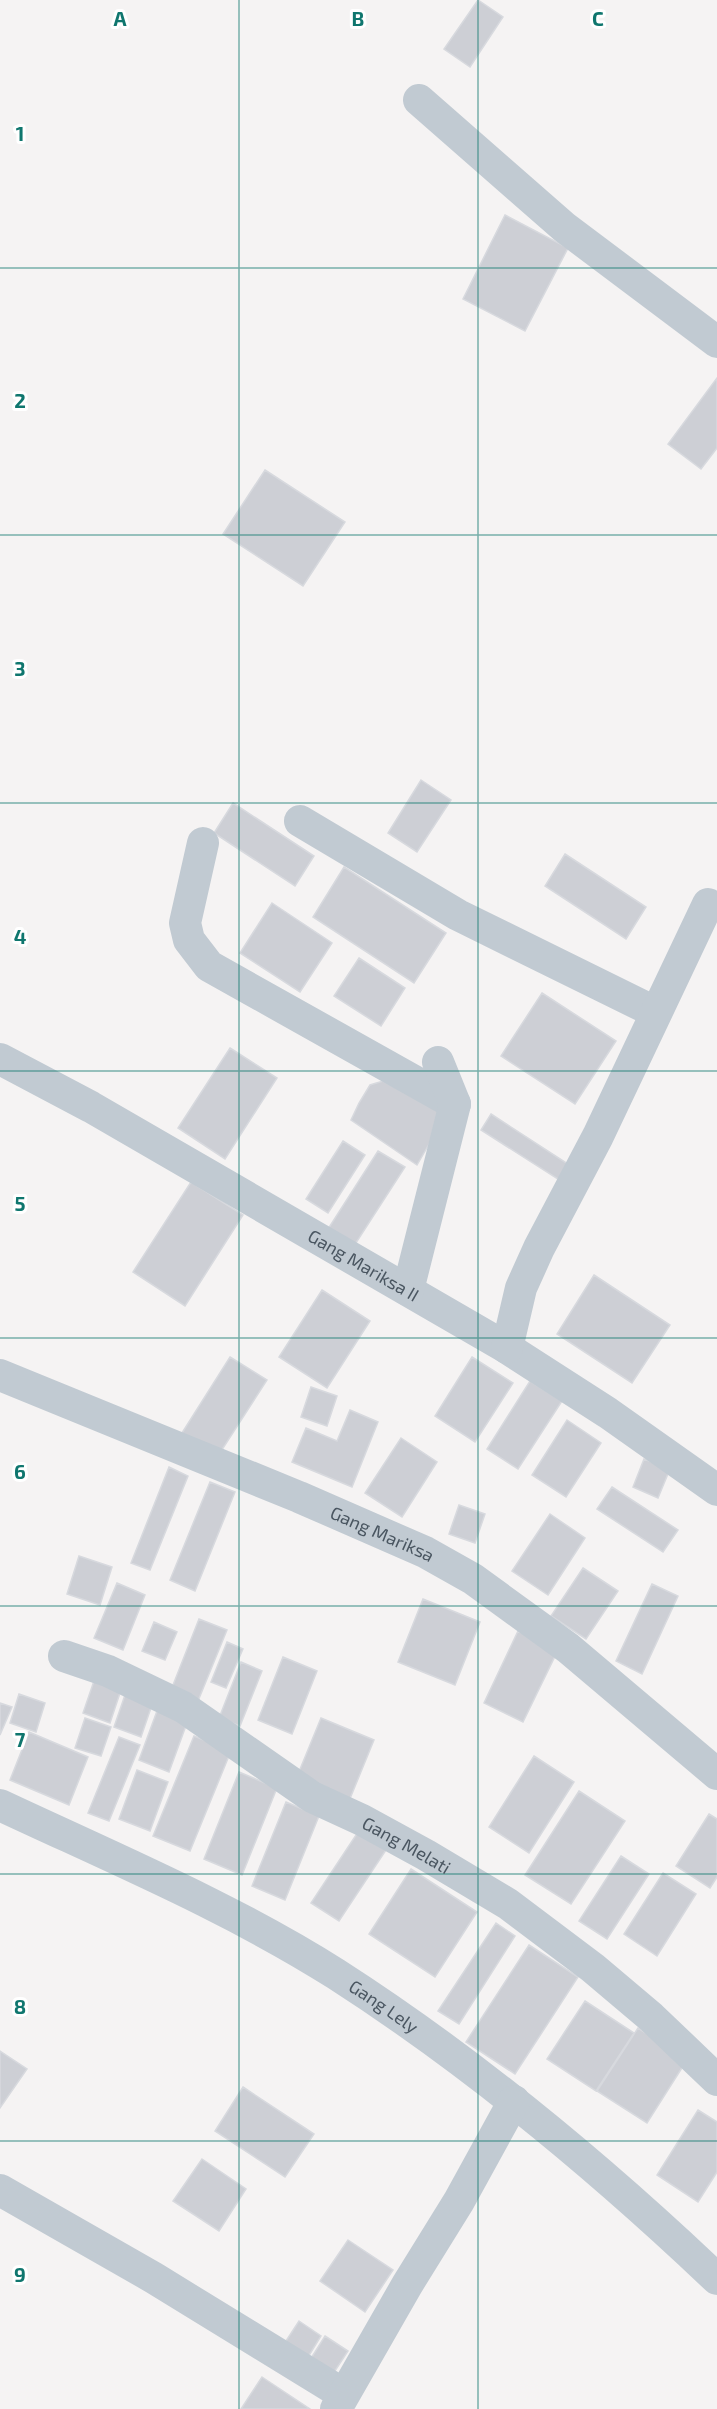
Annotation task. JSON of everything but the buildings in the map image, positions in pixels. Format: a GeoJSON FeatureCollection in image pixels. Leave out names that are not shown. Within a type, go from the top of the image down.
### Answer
{"type":"FeatureCollection","features":[{"type":"Feature","properties":{"kind":"street"},"geometry":{"type":"LineString","coordinates":[[419,100],[564,227],[717,342]]}},
{"type":"Feature","properties":{"kind":"street"},"geometry":{"type":"LineString","coordinates":[[300,821],[458,915],[655,1012]]}},
{"type":"Feature","properties":{"kind":"street"},"geometry":{"type":"LineString","coordinates":[[203,843],[185,923],[189,940],[209,966],[455,1104]]}},
{"type":"Feature","properties":{"kind":"street"},"geometry":{"type":"LineString","coordinates":[[507,1347],[521,1288],[543,1238],[598,1136],[708,904]]}},
{"type":"Feature","properties":{"kind":"street","name":"Gang Mariksa II"},"geometry":{"type":"LineString","coordinates":[[0,1059],[91,1107],[507,1347],[608,1413],[717,1490]]}},
{"type":"Feature","properties":{"kind":"street"},"geometry":{"type":"LineString","coordinates":[[408,1290],[455,1104],[438,1062]]}},
{"type":"Feature","properties":{"kind":"street","name":"Gang Mariksa"},"geometry":{"type":"LineString","coordinates":[[0,1375],[320,1506],[444,1562],[473,1579],[568,1648],[717,1774]]}},
{"type":"Feature","properties":{"kind":"street","name":"Gang Melati"},"geometry":{"type":"LineString","coordinates":[[64,1656],[108,1671],[183,1707],[302,1791],[426,1854],[508,1904],[601,1975],[651,2017],[717,2080]]}},
{"type":"Feature","properties":{"kind":"street","name":"Gang Lely"},"geometry":{"type":"LineString","coordinates":[[0,1805],[178,1889],[334,1973],[514,2101],[639,2205],[717,2279]]}},
{"type":"Feature","properties":{"kind":"street"},"geometry":{"type":"LineString","coordinates":[[0,2190],[154,2278],[340,2402],[459,2201],[514,2101]]}}]}
